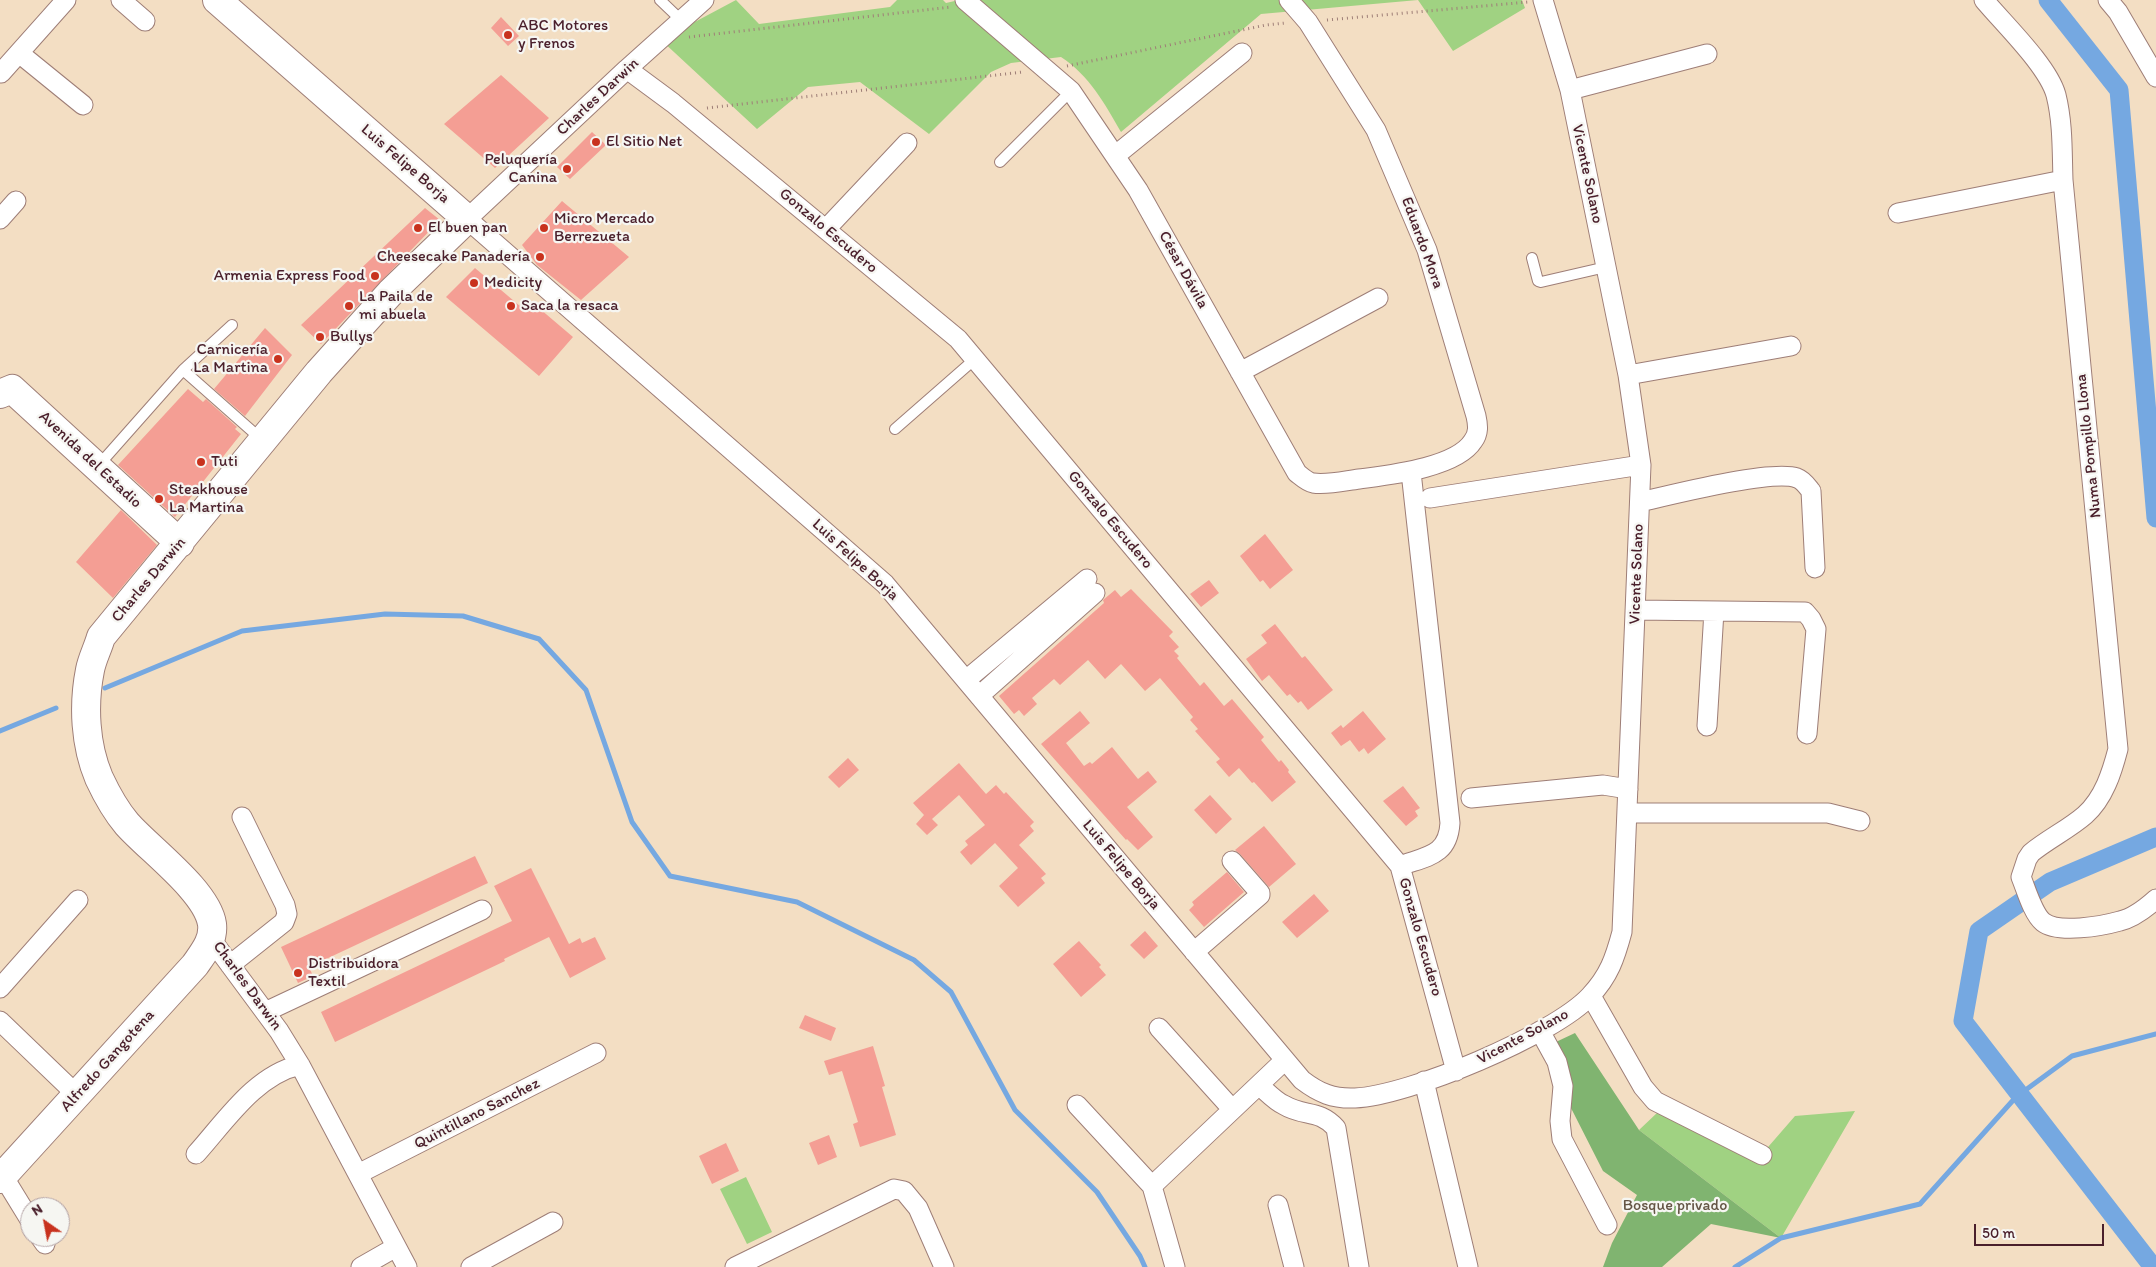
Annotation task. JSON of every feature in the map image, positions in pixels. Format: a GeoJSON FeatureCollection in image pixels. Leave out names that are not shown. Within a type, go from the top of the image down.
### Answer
{"type":"FeatureCollection","features":[{"type":"Feature","properties":{"kind":"street"},"geometry":{"type":"LineString","coordinates":[[1,73],[66,0]]}},
{"type":"Feature","properties":{"kind":"street"},"geometry":{"type":"LineString","coordinates":[[121,0],[146,21]]}},
{"type":"Feature","properties":{"kind":"street","name":"Luis Felipe Borja"},"geometry":{"type":"LineString","coordinates":[[217,0],[885,584],[1302,1080],[1319,1093],[1333,1097],[1355,1098],[1383,1094],[1456,1071]]}},
{"type":"Feature","properties":{"kind":"street","name":"Charles Darwin"},"geometry":{"type":"LineString","coordinates":[[406,1267],[300,1065],[266,1012],[211,939],[212,926],[205,906],[178,873],[126,823],[99,778],[90,753],[86,728],[90,669],[101,637],[319,372],[391,292],[627,69],[704,0]]}},
{"type":"Feature","properties":{"kind":"street","name":"Eduardo Mora"},"geometry":{"type":"LineString","coordinates":[[1289,0],[1308,22],[1380,138],[1428,250],[1476,416],[1477,434],[1466,449],[1449,459],[1411,472]]}},
{"type":"Feature","properties":{"kind":"street","name":"Vicente Solano"},"geometry":{"type":"LineString","coordinates":[[1456,1071],[1540,1031],[1577,1008],[1591,996],[1612,966],[1622,932],[1641,465],[1628,375],[1570,90],[1543,0]]}},
{"type":"Feature","properties":{"kind":"street","name":"Numa Pompillo Llona"},"geometry":{"type":"LineString","coordinates":[[1984,0],[2027,50],[2044,72],[2056,93],[2061,126],[2063,180],[2118,749],[2112,772],[2101,795],[2086,814],[2031,853],[2021,877],[2037,914],[2043,922],[2051,926],[2063,928],[2082,928],[2121,921],[2140,911],[2156,899]]}},
{"type":"Feature","properties":{"kind":"street"},"geometry":{"type":"LineString","coordinates":[[2108,0],[2118,12],[2156,77]]}},
{"type":"Feature","properties":{"kind":"street","name":"César Dávila"},"geometry":{"type":"LineString","coordinates":[[968,2],[1071,91],[1116,155],[1138,190],[1296,473],[1310,483],[1328,483],[1411,472]]}},
{"type":"Feature","properties":{"kind":"street"},"geometry":{"type":"LineString","coordinates":[[19,53],[83,105]]}},
{"type":"Feature","properties":{"kind":"street"},"geometry":{"type":"LineString","coordinates":[[1116,155],[1242,53]]}},
{"type":"Feature","properties":{"kind":"street"},"geometry":{"type":"LineString","coordinates":[[1570,90],[1707,54]]}},
{"type":"Feature","properties":{"kind":"street","name":"Gonzalo Escudero"},"geometry":{"type":"LineString","coordinates":[[627,69],[682,111],[958,339],[1400,866],[1456,1071]]}},
{"type":"Feature","properties":{"kind":"street"},"geometry":{"type":"LineString","coordinates":[[826,229],[907,143]]}},
{"type":"Feature","properties":{"kind":"street"},"geometry":{"type":"LineString","coordinates":[[1898,213],[2063,180]]}},
{"type":"Feature","properties":{"kind":"street"},"geometry":{"type":"LineString","coordinates":[[0,219],[16,201]]}},
{"type":"Feature","properties":{"kind":"street"},"geometry":{"type":"LineString","coordinates":[[1240,372],[1378,298]]}},
{"type":"Feature","properties":{"kind":"street"},"geometry":{"type":"LineString","coordinates":[[1628,375],[1791,346]]}},
{"type":"Feature","properties":{"kind":"street","name":"Avenida del Estadio"},"geometry":{"type":"LineString","coordinates":[[4,387],[97,467],[180,543]]}},
{"type":"Feature","properties":{"kind":"street"},"geometry":{"type":"LineString","coordinates":[[1430,498],[1641,465]]}},
{"type":"Feature","properties":{"kind":"street"},"geometry":{"type":"LineString","coordinates":[[1400,866],[1440,851],[1446,843],[1450,823],[1411,472]]}},
{"type":"Feature","properties":{"kind":"street"},"geometry":{"type":"LineString","coordinates":[[1640,502],[1751,479],[1779,476],[1797,478],[1811,491],[1815,568]]}},
{"type":"Feature","properties":{"kind":"street"},"geometry":{"type":"LineString","coordinates":[[966,680],[1091,586],[979,696]]}},
{"type":"Feature","properties":{"kind":"street"},"geometry":{"type":"LineString","coordinates":[[1635,610],[1805,612],[1816,629],[1807,734]]}},
{"type":"Feature","properties":{"kind":"street"},"geometry":{"type":"LineString","coordinates":[[1707,726],[1714,611]]}},
{"type":"Feature","properties":{"kind":"street"},"geometry":{"type":"LineString","coordinates":[[1471,798],[1603,785],[1628,789]]}},
{"type":"Feature","properties":{"kind":"street"},"geometry":{"type":"LineString","coordinates":[[1627,812],[1828,813],[1860,821]]}},
{"type":"Feature","properties":{"kind":"street"},"geometry":{"type":"LineString","coordinates":[[230,965],[284,922],[287,914],[285,905],[242,817]]}},
{"type":"Feature","properties":{"kind":"street"},"geometry":{"type":"LineString","coordinates":[[1194,952],[1260,895],[1232,861]]}},
{"type":"Feature","properties":{"kind":"street"},"geometry":{"type":"LineString","coordinates":[[0,988],[78,900]]}},
{"type":"Feature","properties":{"kind":"street"},"geometry":{"type":"LineString","coordinates":[[266,1012],[482,910]]}},
{"type":"Feature","properties":{"kind":"street","name":"Alfredo Gangotena"},"geometry":{"type":"LineString","coordinates":[[2,1177],[195,965],[206,950],[211,939]]}},
{"type":"Feature","properties":{"kind":"street"},"geometry":{"type":"LineString","coordinates":[[1591,996],[1643,1087],[1655,1100],[1762,1154]]}},
{"type":"Feature","properties":{"kind":"street"},"geometry":{"type":"LineString","coordinates":[[0,1021],[78,1095]]}},
{"type":"Feature","properties":{"kind":"street"},"geometry":{"type":"LineString","coordinates":[[1159,1028],[1232,1109]]}},
{"type":"Feature","properties":{"kind":"street"},"geometry":{"type":"LineString","coordinates":[[1540,1031],[1557,1062],[1564,1086],[1560,1121],[1562,1139],[1607,1225]]}},
{"type":"Feature","properties":{"kind":"street","name":"Quintillano Sanchez"},"geometry":{"type":"LineString","coordinates":[[358,1174],[596,1053]]}},
{"type":"Feature","properties":{"kind":"street"},"geometry":{"type":"LineString","coordinates":[[1152,1186],[1285,1060]]}},
{"type":"Feature","properties":{"kind":"street"},"geometry":{"type":"LineString","coordinates":[[196,1154],[260,1085],[273,1075],[300,1065]]}},
{"type":"Feature","properties":{"kind":"street"},"geometry":{"type":"LineString","coordinates":[[1424,1081],[1468,1267]]}},
{"type":"Feature","properties":{"kind":"street"},"geometry":{"type":"LineString","coordinates":[[1259,1085],[1282,1105],[1299,1112],[1327,1118],[1336,1128],[1359,1267]]}},
{"type":"Feature","properties":{"kind":"street"},"geometry":{"type":"LineString","coordinates":[[1077,1104],[1152,1186],[1175,1267]]}},
{"type":"Feature","properties":{"kind":"street"},"geometry":{"type":"LineString","coordinates":[[2,1177],[20,1205]]}},
{"type":"Feature","properties":{"kind":"street"},"geometry":{"type":"LineString","coordinates":[[735,1267],[894,1189],[904,1190],[918,1208],[944,1267]]}},
{"type":"Feature","properties":{"kind":"street"},"geometry":{"type":"LineString","coordinates":[[1278,1205],[1294,1267]]}},
{"type":"Feature","properties":{"kind":"street"},"geometry":{"type":"LineString","coordinates":[[471,1267],[553,1222]]}},
{"type":"Feature","properties":{"kind":"street"},"geometry":{"type":"LineString","coordinates":[[361,1267],[396,1247]]}},
{"type":"Feature","properties":{"kind":"lane"},"geometry":{"type":"LineString","coordinates":[[660,0],[682,21]]}},
{"type":"Feature","properties":{"kind":"lane"},"geometry":{"type":"LineString","coordinates":[[1000,162],[1071,91]]}},
{"type":"Feature","properties":{"kind":"lane"},"geometry":{"type":"LineString","coordinates":[[1532,258],[1538,281],[1541,282],[1606,267]]}},
{"type":"Feature","properties":{"kind":"lane"},"geometry":{"type":"LineString","coordinates":[[97,467],[183,370],[232,325]]}},
{"type":"Feature","properties":{"kind":"lane"},"geometry":{"type":"LineString","coordinates":[[895,428],[975,359]]}},
{"type":"Feature","properties":{"kind":"lane"},"geometry":{"type":"LineString","coordinates":[[183,370],[263,441]]}},
{"type":"Feature","properties":{"kind":"path"},"geometry":{"type":"LineString","coordinates":[[682,111],[1046,70],[1266,25],[1543,0]]}},
{"type":"Feature","properties":{"kind":"path"},"geometry":{"type":"LineString","coordinates":[[661,40],[968,2]]}},
{"type":"Feature","properties":{"kind":"green space"},"geometry":{"type":"Polygon","coordinates":[[[736,0],[759,24],[890,7],[897,0],[943,0],[946,3],[959,0],[1418,0],[1261,14],[1121,132],[1088,81],[1061,57],[1011,63],[991,72],[929,134],[860,82],[808,87],[757,129],[661,40],[736,0]]]}},
{"type":"Feature","properties":{"kind":"green space"},"geometry":{"type":"Polygon","coordinates":[[[1418,0],[1522,0],[1525,8],[1453,51],[1418,0]]]}},
{"type":"Feature","properties":{"kind":"green space","name":"Bosque privado"},"geometry":{"type":"Polygon","coordinates":[[[1575,1033],[1639,1130],[1781,1238],[1711,1224],[1662,1267],[1603,1267],[1612,1243],[1637,1195],[1603,1171],[1541,1049],[1575,1033]]]}},
{"type":"Feature","properties":{"kind":"green space"},"geometry":{"type":"Polygon","coordinates":[[[1855,1111],[1781,1238],[1639,1130],[1658,1112],[1762,1154],[1795,1116],[1855,1111]]]}},
{"type":"Feature","properties":{"kind":"green space"},"geometry":{"type":"Polygon","coordinates":[[[746,1177],[772,1232],[747,1244],[720,1189],[746,1177]]]}},
{"type":"Feature","properties":{"kind":"building","name":"ABC Motores y Frenos"},"geometry":{"type":"Polygon","coordinates":[[[501,17],[519,36],[508,46],[491,28],[501,17]]]}},
{"type":"Feature","properties":{"kind":"building"},"geometry":{"type":"Polygon","coordinates":[[[501,75],[549,118],[495,168],[444,124],[501,75]]]}},
{"type":"Feature","properties":{"kind":"building"},"geometry":{"type":"Polygon","coordinates":[[[592,132],[606,145],[570,179],[557,167],[592,132]]]}},
{"type":"Feature","properties":{"kind":"building"},"geometry":{"type":"Polygon","coordinates":[[[562,201],[629,257],[581,300],[537,265],[522,245],[562,201]]]}},
{"type":"Feature","properties":{"kind":"building"},"geometry":{"type":"Polygon","coordinates":[[[425,208],[440,220],[321,344],[301,325],[425,208]]]}},
{"type":"Feature","properties":{"kind":"building"},"geometry":{"type":"Polygon","coordinates":[[[475,268],[527,312],[533,303],[573,337],[539,376],[446,297],[475,268]]]}},
{"type":"Feature","properties":{"kind":"building"},"geometry":{"type":"Polygon","coordinates":[[[265,328],[292,355],[245,416],[214,389],[265,328]]]}},
{"type":"Feature","properties":{"kind":"building"},"geometry":{"type":"Polygon","coordinates":[[[188,389],[203,402],[206,399],[237,427],[235,429],[241,434],[175,517],[118,465],[188,389]]]}},
{"type":"Feature","properties":{"kind":"building"},"geometry":{"type":"Polygon","coordinates":[[[121,510],[157,545],[113,598],[76,562],[121,510]]]}},
{"type":"Feature","properties":{"kind":"building"},"geometry":{"type":"Polygon","coordinates":[[[1265,534],[1293,570],[1270,589],[1263,580],[1260,582],[1240,556],[1265,534]]]}},
{"type":"Feature","properties":{"kind":"building"},"geometry":{"type":"Polygon","coordinates":[[[1209,580],[1219,593],[1201,607],[1190,594],[1209,580]]]}},
{"type":"Feature","properties":{"kind":"building"},"geometry":{"type":"Polygon","coordinates":[[[1131,589],[1173,632],[1169,636],[1179,647],[1174,651],[1179,656],[1177,658],[1200,686],[1204,682],[1224,706],[1232,699],[1264,737],[1261,740],[1279,762],[1281,760],[1289,770],[1288,772],[1296,782],[1272,802],[1239,768],[1229,777],[1216,762],[1220,759],[1195,731],[1198,729],[1190,720],[1193,717],[1160,678],[1145,691],[1121,664],[1105,679],[1088,660],[1060,685],[1054,679],[1032,698],[1037,704],[1024,716],[1019,710],[1014,714],[999,696],[1104,603],[1103,600],[1115,590],[1121,597],[1131,589]]]}},
{"type":"Feature","properties":{"kind":"building"},"geometry":{"type":"Polygon","coordinates":[[[1275,624],[1302,658],[1305,656],[1333,690],[1308,710],[1301,701],[1298,703],[1290,694],[1287,696],[1269,675],[1262,681],[1246,659],[1267,643],[1261,635],[1275,624]]]}},
{"type":"Feature","properties":{"kind":"building"},"geometry":{"type":"Polygon","coordinates":[[[1080,711],[1090,723],[1066,743],[1084,766],[1090,762],[1092,764],[1112,747],[1138,779],[1148,771],[1157,782],[1127,807],[1153,837],[1138,850],[1126,840],[1041,744],[1080,711]]]}},
{"type":"Feature","properties":{"kind":"building"},"geometry":{"type":"Polygon","coordinates":[[[1363,711],[1386,739],[1368,754],[1364,748],[1359,752],[1350,740],[1341,746],[1331,733],[1341,725],[1343,728],[1363,711]]]}},
{"type":"Feature","properties":{"kind":"building"},"geometry":{"type":"Polygon","coordinates":[[[848,758],[859,770],[839,788],[828,777],[848,758]]]}},
{"type":"Feature","properties":{"kind":"building"},"geometry":{"type":"Polygon","coordinates":[[[959,763],[986,794],[996,785],[1004,794],[1006,792],[1034,822],[1030,826],[1034,831],[1019,845],[1046,874],[1041,878],[1045,883],[1018,907],[999,886],[1018,868],[995,843],[971,865],[960,852],[968,845],[965,841],[985,825],[959,795],[932,819],[938,825],[927,835],[916,824],[924,815],[913,803],[959,763]]]}},
{"type":"Feature","properties":{"kind":"building"},"geometry":{"type":"Polygon","coordinates":[[[1403,786],[1420,808],[1415,811],[1418,816],[1406,826],[1383,801],[1403,786]]]}},
{"type":"Feature","properties":{"kind":"building"},"geometry":{"type":"Polygon","coordinates":[[[1210,795],[1232,819],[1216,834],[1194,810],[1210,795]]]}},
{"type":"Feature","properties":{"kind":"building"},"geometry":{"type":"Polygon","coordinates":[[[1264,826],[1296,864],[1269,887],[1235,850],[1264,826]]]}},
{"type":"Feature","properties":{"kind":"building"},"geometry":{"type":"Polygon","coordinates":[[[475,856],[488,883],[309,967],[313,976],[298,983],[281,947],[475,856]]]}},
{"type":"Feature","properties":{"kind":"building"},"geometry":{"type":"Polygon","coordinates":[[[531,868],[569,944],[580,938],[582,943],[595,937],[606,959],[570,978],[549,937],[504,959],[505,961],[335,1042],[321,1012],[512,921],[494,886],[531,868]]]}},
{"type":"Feature","properties":{"kind":"building"},"geometry":{"type":"Polygon","coordinates":[[[1227,872],[1244,892],[1204,927],[1189,910],[1194,905],[1192,902],[1227,872]]]}},
{"type":"Feature","properties":{"kind":"building"},"geometry":{"type":"Polygon","coordinates":[[[1314,894],[1329,911],[1297,938],[1282,922],[1314,894]]]}},
{"type":"Feature","properties":{"kind":"building"},"geometry":{"type":"Polygon","coordinates":[[[1145,931],[1158,946],[1144,959],[1130,945],[1145,931]]]}},
{"type":"Feature","properties":{"kind":"building"},"geometry":{"type":"Polygon","coordinates":[[[1079,941],[1101,965],[1099,967],[1106,975],[1081,997],[1053,964],[1079,941]]]}},
{"type":"Feature","properties":{"kind":"building"},"geometry":{"type":"Polygon","coordinates":[[[805,1015],[836,1028],[831,1041],[799,1028],[805,1015]]]}},
{"type":"Feature","properties":{"kind":"building"},"geometry":{"type":"Polygon","coordinates":[[[873,1046],[885,1086],[882,1087],[896,1135],[860,1147],[853,1124],[858,1122],[842,1071],[829,1075],[824,1061],[873,1046]]]}},
{"type":"Feature","properties":{"kind":"building"},"geometry":{"type":"Polygon","coordinates":[[[829,1135],[837,1157],[818,1165],[809,1143],[829,1135]]]}},
{"type":"Feature","properties":{"kind":"building"},"geometry":{"type":"Polygon","coordinates":[[[726,1143],[739,1171],[712,1184],[699,1156],[726,1143]]]}},
{"type":"Feature","properties":{"kind":"waterway"},"geometry":{"type":"LineString","coordinates":[[2048,0],[2119,90],[2156,518]]}},
{"type":"Feature","properties":{"kind":"waterway"},"geometry":{"type":"LineString","coordinates":[[105,688],[242,631],[385,614],[463,616],[539,639],[586,690],[632,822],[670,876],[797,902],[914,960],[951,992],[1015,1110],[1097,1192],[1140,1256],[1145,1267]]}},
{"type":"Feature","properties":{"kind":"waterway"},"geometry":{"type":"LineString","coordinates":[[0,731],[56,708]]}},
{"type":"Feature","properties":{"kind":"waterway"},"geometry":{"type":"LineString","coordinates":[[2153,1267],[1963,1021],[1979,931],[2050,882],[2156,837]]}},
{"type":"Feature","properties":{"kind":"waterway"},"geometry":{"type":"LineString","coordinates":[[1735,1267],[1781,1238],[1920,1204],[2016,1097],[2072,1056],[2156,1034]]}},
{"type":"Feature","properties":{"kind":"place","name":"ABC Motores y Frenos"},"geometry":{"type":"Point","coordinates":[508,35]}},
{"type":"Feature","properties":{"kind":"place","name":"El Sitio Net"},"geometry":{"type":"Point","coordinates":[596,142]}},
{"type":"Feature","properties":{"kind":"place","name":"Peluquería Canina"},"geometry":{"type":"Point","coordinates":[567,169]}},
{"type":"Feature","properties":{"kind":"place","name":"El buen pan"},"geometry":{"type":"Point","coordinates":[418,228]}},
{"type":"Feature","properties":{"kind":"place","name":"Micro Mercado Berrezueta"},"geometry":{"type":"Point","coordinates":[544,228]}},
{"type":"Feature","properties":{"kind":"place","name":"Cheesecake Panadería"},"geometry":{"type":"Point","coordinates":[540,257]}},
{"type":"Feature","properties":{"kind":"place","name":"Armenia Express Food"},"geometry":{"type":"Point","coordinates":[375,276]}},
{"type":"Feature","properties":{"kind":"place","name":"Medicity"},"geometry":{"type":"Point","coordinates":[474,283]}},
{"type":"Feature","properties":{"kind":"place","name":"La Paila de mi abuela"},"geometry":{"type":"Point","coordinates":[349,306]}},
{"type":"Feature","properties":{"kind":"place","name":"Saca la resaca"},"geometry":{"type":"Point","coordinates":[511,306]}},
{"type":"Feature","properties":{"kind":"place","name":"Bullys"},"geometry":{"type":"Point","coordinates":[320,337]}},
{"type":"Feature","properties":{"kind":"place","name":"Carnicería La Martina"},"geometry":{"type":"Point","coordinates":[278,359]}},
{"type":"Feature","properties":{"kind":"place","name":"Tuti"},"geometry":{"type":"Point","coordinates":[201,462]}},
{"type":"Feature","properties":{"kind":"place","name":"Steakhouse La Martina"},"geometry":{"type":"Point","coordinates":[159,499]}},
{"type":"Feature","properties":{"kind":"place","name":"Distribuidora Textil"},"geometry":{"type":"Point","coordinates":[298,973]}}]}
